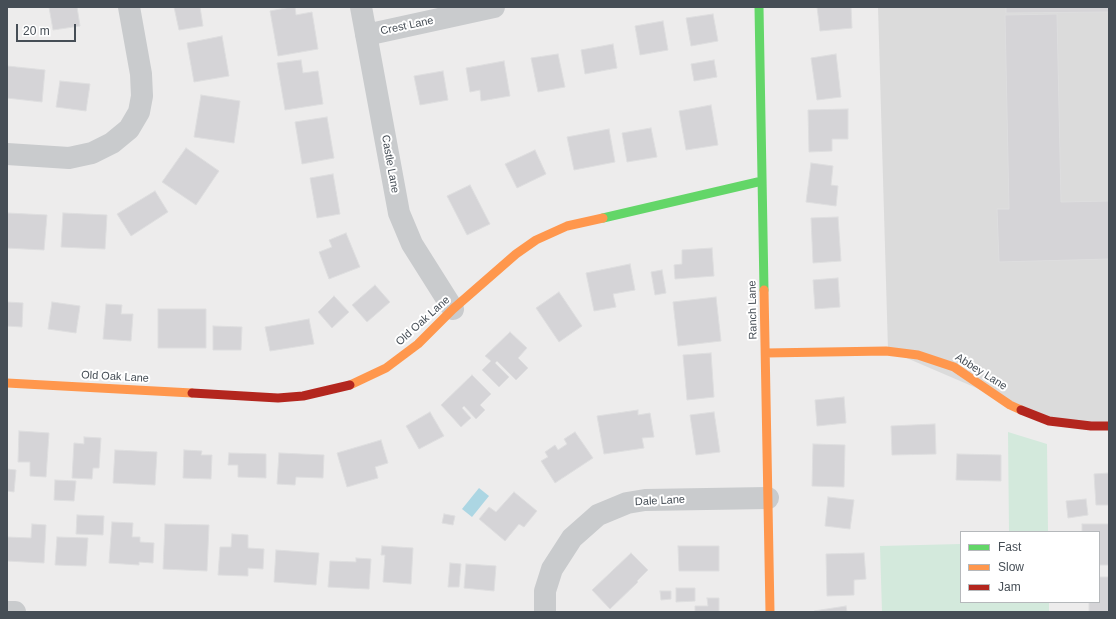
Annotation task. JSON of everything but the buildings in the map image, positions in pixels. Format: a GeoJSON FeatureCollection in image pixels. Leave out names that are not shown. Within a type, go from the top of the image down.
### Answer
{"type":"FeatureCollection","features":[{"type":"Feature","properties":{"kind":"street"},"geometry":{"type":"LineString","coordinates":[[7,154],[69,158],[92,153],[112,143],[128,129],[139,112],[142,96],[141,74],[129,7]]}},
{"type":"Feature","properties":{"kind":"street","name":"Castle Lane"},"geometry":{"type":"LineString","coordinates":[[361,7],[399,213],[412,244],[453,309]]}},
{"type":"Feature","properties":{"kind":"street","name":"Crest Lane"},"geometry":{"type":"LineString","coordinates":[[366,35],[494,7]]}},
{"type":"Feature","properties":{"kind":"street","name":"Ranch Lane"},"geometry":{"type":"LineString","coordinates":[[759,7],[770,612]]}},
{"type":"Feature","properties":{"kind":"street","name":"Old Oak Lane"},"geometry":{"type":"LineString","coordinates":[[7,383],[278,398],[303,396],[347,386],[386,368],[418,344],[453,309],[516,254],[536,240],[567,226],[762,181]]}},
{"type":"Feature","properties":{"kind":"street","name":"Abbey Lane"},"geometry":{"type":"LineString","coordinates":[[766,353],[886,351],[918,355],[954,366],[1010,405],[1049,421],[1091,426],[1109,426]]}},
{"type":"Feature","properties":{"kind":"street","name":"Dale Lane"},"geometry":{"type":"LineString","coordinates":[[544,612],[545,592],[552,569],[572,538],[598,515],[627,503],[645,500],[768,498]]}},
{"type":"Feature","properties":{"kind":"street"},"geometry":{"type":"LineString","coordinates":[[7,612],[14,612]]}},
{"type":"Feature","properties":{"kind":"shaded area"},"geometry":{"type":"Polygon","coordinates":[[[878,7],[1109,7],[1109,425],[1051,420],[888,350],[878,7]]]}},
{"type":"Feature","properties":{"kind":"green space"},"geometry":{"type":"Polygon","coordinates":[[[1008,432],[1047,444],[1048,531],[1009,531],[1008,432]]]}},
{"type":"Feature","properties":{"kind":"green space"},"geometry":{"type":"Polygon","coordinates":[[[960,544],[960,603],[1049,603],[1049,612],[882,612],[880,546],[960,544]]]}},
{"type":"Feature","properties":{"kind":"water"},"geometry":{"type":"Polygon","coordinates":[[[479,488],[489,496],[472,517],[462,509],[479,488]]]}},
{"type":"Feature","properties":{"kind":"traffic: fast"},"geometry":{"type":"LineString","coordinates":[[759,7],[764,290]]}},
{"type":"Feature","properties":{"kind":"traffic: fast"},"geometry":{"type":"LineString","coordinates":[[603,218],[762,181]]}},
{"type":"Feature","properties":{"kind":"traffic: slow"},"geometry":{"type":"LineString","coordinates":[[350,385],[386,368],[418,344],[453,309],[516,254],[536,240],[567,226],[603,218]]}},
{"type":"Feature","properties":{"kind":"traffic: slow"},"geometry":{"type":"LineString","coordinates":[[764,290],[770,612]]}},
{"type":"Feature","properties":{"kind":"traffic: slow"},"geometry":{"type":"LineString","coordinates":[[766,353],[886,351],[918,355],[954,367],[1010,405],[1021,410]]}},
{"type":"Feature","properties":{"kind":"traffic: slow"},"geometry":{"type":"LineString","coordinates":[[7,383],[192,393]]}},
{"type":"Feature","properties":{"kind":"traffic: jam"},"geometry":{"type":"LineString","coordinates":[[192,393],[278,398],[303,396],[350,385]]}},
{"type":"Feature","properties":{"kind":"traffic: jam"},"geometry":{"type":"LineString","coordinates":[[1021,410],[1049,421],[1091,426],[1109,426]]}}]}
